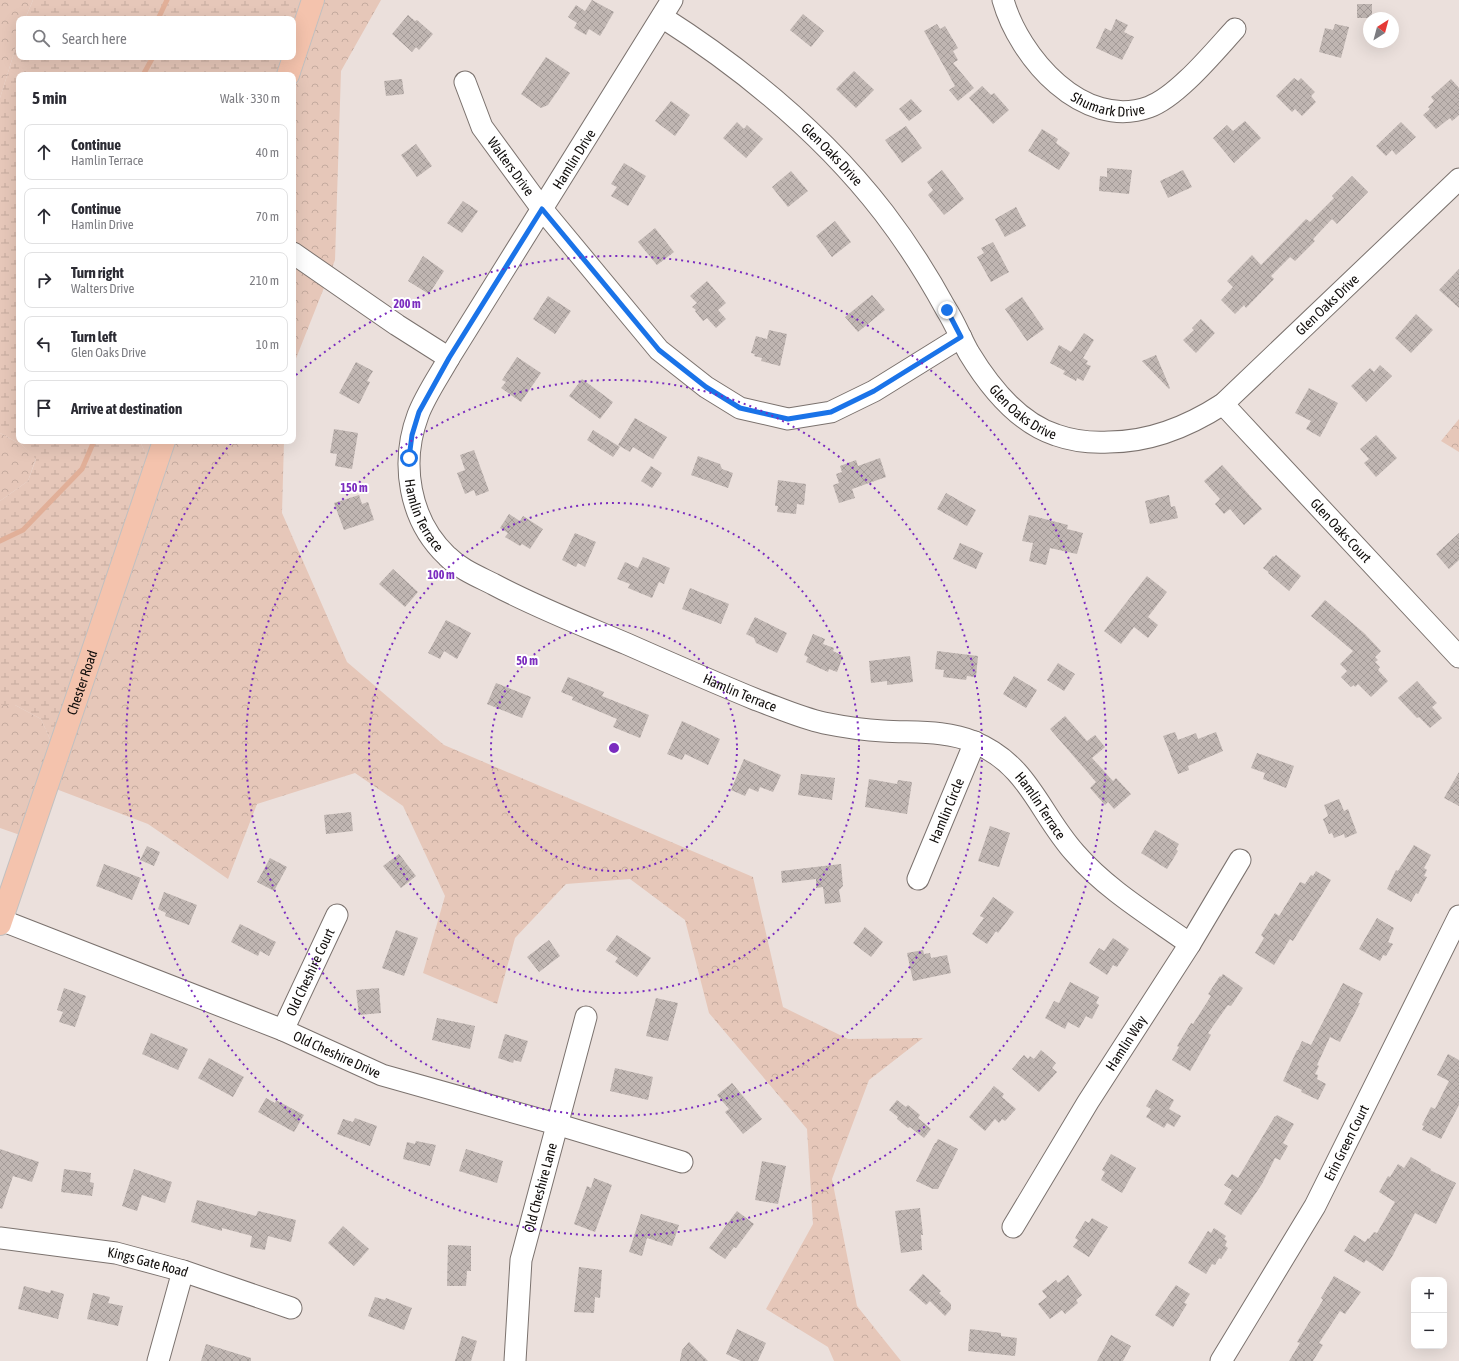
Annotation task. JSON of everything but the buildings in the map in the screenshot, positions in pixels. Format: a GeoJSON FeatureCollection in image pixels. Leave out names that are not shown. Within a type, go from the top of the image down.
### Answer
{"type":"FeatureCollection","features":[{"type":"Feature","properties":{"kind":"main road"},"geometry":{"type":"LineString","coordinates":[[296,51],[313,0]]}},
{"type":"Feature","properties":{"kind":"main road"},"geometry":{"type":"LineString","coordinates":[[289,72],[293,60]]}},
{"type":"Feature","properties":{"kind":"main road","name":"Chester Road"},"geometry":{"type":"LineString","coordinates":[[1,922],[163,444]]}},
{"type":"Feature","properties":{"kind":"street","name":"Shumark Drive"},"geometry":{"type":"LineString","coordinates":[[1002,0],[1018,37],[1030,55],[1048,75],[1072,95],[1096,108],[1116,112],[1134,111],[1150,107],[1164,99],[1184,83],[1235,29]]}},
{"type":"Feature","properties":{"kind":"street","name":"Hamlin Drive"},"geometry":{"type":"LineString","coordinates":[[449,358],[667,8]]}},
{"type":"Feature","properties":{"kind":"street","name":"Glen Oaks Drive"},"geometry":{"type":"LineString","coordinates":[[667,8],[719,55],[778,102],[824,144],[855,178],[885,213],[914,255],[983,374],[1003,398],[1036,426],[1055,435],[1075,441],[1094,443],[1120,442],[1146,438],[1180,427],[1203,417],[1223,404],[1459,179]]}},
{"type":"Feature","properties":{"kind":"street","name":"Walters Drive"},"geometry":{"type":"LineString","coordinates":[[465,82],[482,127],[542,209],[659,350],[706,387],[740,408],[788,419],[831,412],[874,391],[961,337]]}},
{"type":"Feature","properties":{"kind":"street"},"geometry":{"type":"LineString","coordinates":[[296,255],[397,325],[449,358]]}},
{"type":"Feature","properties":{"kind":"street","name":"Hamlin Terrace"},"geometry":{"type":"LineString","coordinates":[[449,358],[419,412],[411,442],[409,458],[410,481],[414,504],[423,524],[434,542],[448,558],[461,568],[517,597],[733,690],[800,716],[849,728],[925,732],[952,735],[975,742],[993,752],[1014,768],[1036,796],[1054,828],[1074,853],[1100,880],[1190,944]]}},
{"type":"Feature","properties":{"kind":"street","name":"Glen Oaks Court"},"geometry":{"type":"LineString","coordinates":[[1223,404],[1459,657]]}},
{"type":"Feature","properties":{"kind":"street","name":"Hamlin Circle"},"geometry":{"type":"LineString","coordinates":[[918,879],[975,742]]}},
{"type":"Feature","properties":{"kind":"street","name":"Hamlin Way"},"geometry":{"type":"LineString","coordinates":[[1013,1227],[1088,1102],[1190,944],[1240,860]]}},
{"type":"Feature","properties":{"kind":"street","name":"Old Cheshire Court"},"geometry":{"type":"LineString","coordinates":[[284,1030],[337,915]]}},
{"type":"Feature","properties":{"kind":"street","name":"Erin Green Court"},"geometry":{"type":"LineString","coordinates":[[1221,1361],[1315,1206],[1459,916]]}},
{"type":"Feature","properties":{"kind":"street","name":"Old Cheshire Drive"},"geometry":{"type":"LineString","coordinates":[[1,922],[284,1030],[382,1075],[556,1124],[682,1162]]}},
{"type":"Feature","properties":{"kind":"street","name":"Old Cheshire Lane"},"geometry":{"type":"LineString","coordinates":[[515,1361],[521,1260],[556,1124],[586,1017]]}},
{"type":"Feature","properties":{"kind":"street","name":"Kings Gate Road"},"geometry":{"type":"LineString","coordinates":[[0,1238],[116,1253],[183,1271],[292,1308]]}},
{"type":"Feature","properties":{"kind":"street"},"geometry":{"type":"LineString","coordinates":[[158,1361],[183,1271]]}},
{"type":"Feature","properties":{"kind":"green space"},"geometry":{"type":"Polygon","coordinates":[[[0,0],[33,0],[26,16],[16,16],[16,47],[0,98],[0,0]]]}},
{"type":"Feature","properties":{"kind":"green space"},"geometry":{"type":"Polygon","coordinates":[[[33,0],[303,0],[296,20],[296,16],[26,16],[33,0]]]}},
{"type":"Feature","properties":{"kind":"green space"},"geometry":{"type":"Polygon","coordinates":[[[323,0],[381,0],[341,71],[335,260],[296,358],[296,82],[323,0]]]}},
{"type":"Feature","properties":{"kind":"green space"},"geometry":{"type":"Polygon","coordinates":[[[16,47],[16,60],[282,60],[278,72],[16,72],[16,442],[0,433],[0,98],[16,47]]]}},
{"type":"Feature","properties":{"kind":"green space"},"geometry":{"type":"Polygon","coordinates":[[[1459,419],[1459,452],[1441,441],[1459,419]]]}},
{"type":"Feature","properties":{"kind":"green space"},"geometry":{"type":"Polygon","coordinates":[[[0,433],[16,442],[16,444],[22,445],[36,458],[28,481],[0,501],[0,433]]]}},
{"type":"Feature","properties":{"kind":"green space"},"geometry":{"type":"Polygon","coordinates":[[[20,444],[141,444],[147,458],[53,746],[41,719],[15,705],[0,705],[0,501],[28,481],[36,459],[20,444]]]}},
{"type":"Feature","properties":{"kind":"green space"},"geometry":{"type":"Polygon","coordinates":[[[141,444],[152,444],[147,458],[141,444]]]}},
{"type":"Feature","properties":{"kind":"green space"},"geometry":{"type":"Polygon","coordinates":[[[172,444],[284,444],[282,513],[347,662],[444,745],[753,877],[783,1007],[848,1039],[923,1038],[869,1080],[832,1179],[857,1306],[901,1361],[834,1361],[828,1347],[766,1309],[813,1224],[807,1129],[709,1013],[685,920],[630,879],[566,884],[515,938],[497,1004],[423,973],[445,896],[403,806],[355,773],[257,804],[228,879],[148,824],[56,789],[172,444]]]}},
{"type":"Feature","properties":{"kind":"green space"},"geometry":{"type":"Polygon","coordinates":[[[0,705],[15,705],[41,719],[53,746],[20,835],[0,828],[0,705]]]}},
{"type":"Feature","properties":{"kind":"waterway"},"geometry":{"type":"LineString","coordinates":[[159,16],[167,0]]}},
{"type":"Feature","properties":{"kind":"waterway"},"geometry":{"type":"LineString","coordinates":[[145,72],[151,60]]}},
{"type":"Feature","properties":{"kind":"waterway"},"geometry":{"type":"LineString","coordinates":[[0,541],[23,530],[82,469],[93,444]]}},
{"type":"Feature","properties":{"kind":"route"},"geometry":{"type":"LineString","coordinates":[[409,458],[412,435],[419,412],[449,358],[542,209],[659,350],[706,387],[740,408],[788,419],[831,412],[874,391],[961,337],[947,310]]}}]}
